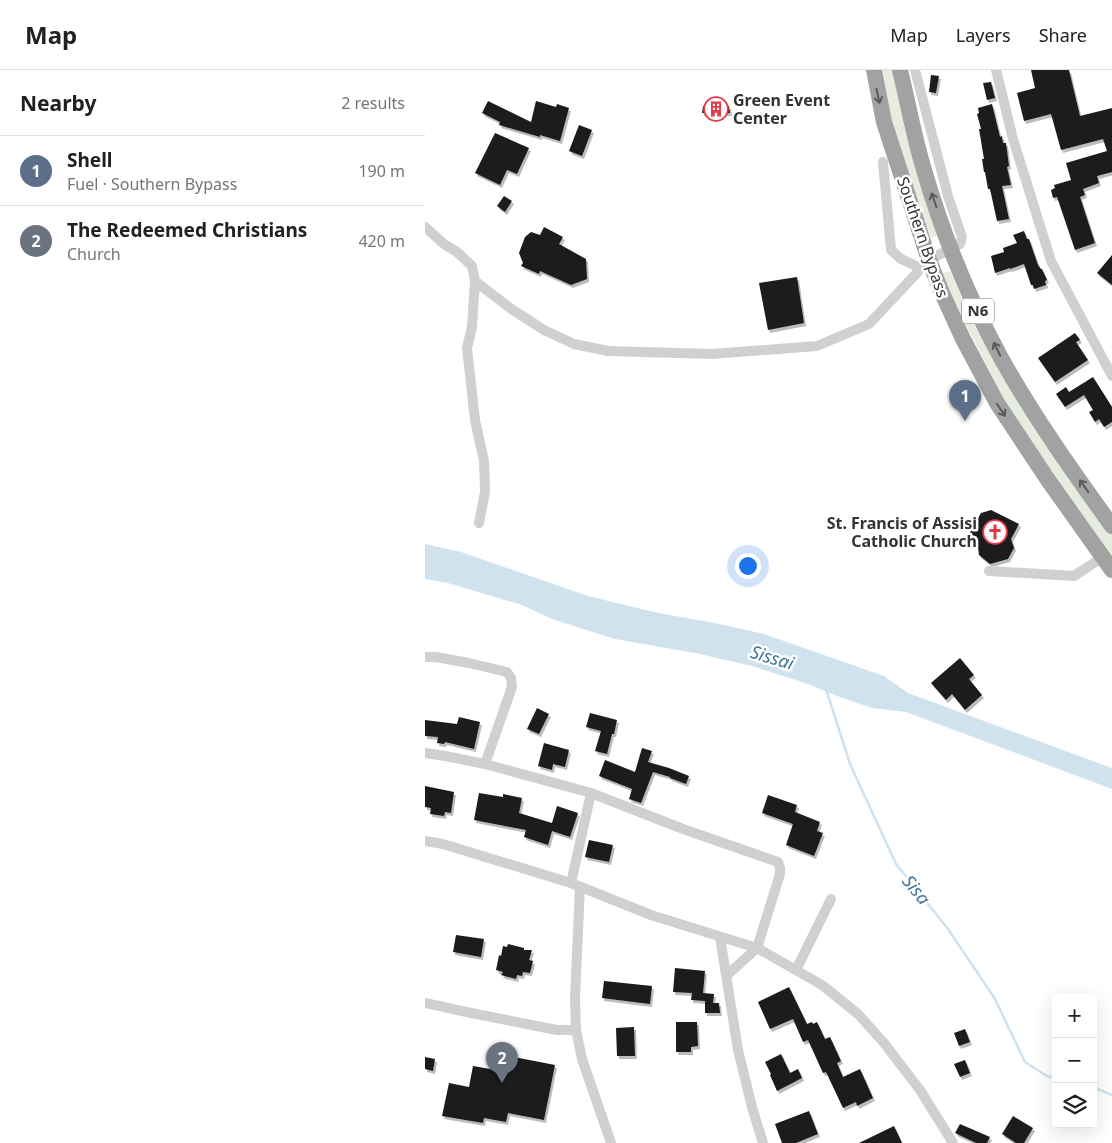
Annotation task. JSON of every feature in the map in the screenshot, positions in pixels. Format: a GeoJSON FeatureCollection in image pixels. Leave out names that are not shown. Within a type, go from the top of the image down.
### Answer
{"type":"FeatureCollection","features":[{"type":"Feature","properties":{"kind":"highway","name":"Southern Bypass"},"geometry":{"type":"LineString","coordinates":[[874,70],[884,122],[925,264],[942,293],[963,339],[997,403],[1107,564]]}},
{"type":"Feature","properties":{"kind":"highway","name":"Southern Bypass"},"geometry":{"type":"LineString","coordinates":[[901,70],[911,122],[924,170],[951,248],[981,319],[1023,395],[1112,526]]}},
{"type":"Feature","properties":{"kind":"street"},"geometry":{"type":"LineString","coordinates":[[475,281],[510,308],[544,330],[575,344],[608,351],[712,354],[817,346],[869,324],[925,264],[960,244],[962,237],[948,196],[915,70]]}},
{"type":"Feature","properties":{"kind":"street"},"geometry":{"type":"LineString","coordinates":[[996,70],[1013,139],[1051,261],[1112,376]]}},
{"type":"Feature","properties":{"kind":"street"},"geometry":{"type":"LineString","coordinates":[[883,162],[891,250],[901,259],[925,264]]}},
{"type":"Feature","properties":{"kind":"street"},"geometry":{"type":"LineString","coordinates":[[425,227],[444,244],[457,252],[471,266],[475,281],[472,326],[467,348],[475,420],[484,462],[485,492],[479,523]]}},
{"type":"Feature","properties":{"kind":"street"},"geometry":{"type":"LineString","coordinates":[[989,572],[1074,576],[1107,564]]}},
{"type":"Feature","properties":{"kind":"street"},"geometry":{"type":"LineString","coordinates":[[425,657],[469,662],[507,672],[511,678],[512,687],[485,764]]}},
{"type":"Feature","properties":{"kind":"street"},"geometry":{"type":"LineString","coordinates":[[425,754],[485,764],[591,793],[683,829],[778,862],[780,874],[757,948],[726,976]]}},
{"type":"Feature","properties":{"kind":"street"},"geometry":{"type":"LineString","coordinates":[[591,793],[575,885],[576,1030],[583,1059],[611,1143]]}},
{"type":"Feature","properties":{"kind":"street"},"geometry":{"type":"LineString","coordinates":[[425,841],[443,844],[575,885],[651,915],[757,948],[796,970],[822,985],[858,1014],[884,1043],[920,1090],[953,1143]]}},
{"type":"Feature","properties":{"kind":"street"},"geometry":{"type":"LineString","coordinates":[[796,970],[831,899]]}},
{"type":"Feature","properties":{"kind":"street"},"geometry":{"type":"LineString","coordinates":[[720,937],[738,1050],[763,1143]]}},
{"type":"Feature","properties":{"kind":"street"},"geometry":{"type":"LineString","coordinates":[[425,1003],[557,1030],[576,1030]]}},
{"type":"Feature","properties":{"kind":"shaded area"},"geometry":{"type":"Polygon","coordinates":[[[883,70],[897,70],[941,234],[931,238],[923,220],[892,124],[883,70]]]}},
{"type":"Feature","properties":{"kind":"shaded area"},"geometry":{"type":"Polygon","coordinates":[[[950,271],[979,334],[1112,532],[1112,559],[1008,407],[940,274],[950,271]]]}},
{"type":"Feature","properties":{"kind":"water","name":"Sissai"},"geometry":{"type":"Polygon","coordinates":[[[425,544],[461,552],[588,596],[658,613],[764,634],[884,676],[908,693],[1112,768],[1112,789],[906,712],[872,708],[808,684],[752,666],[695,653],[615,639],[552,619],[522,605],[448,583],[425,579],[425,544]]]}},
{"type":"Feature","properties":{"kind":"building"},"geometry":{"type":"Polygon","coordinates":[[[1031,70],[1069,70],[1080,116],[1112,108],[1112,172],[1097,176],[1099,183],[1083,189],[1085,195],[1080,197],[1095,243],[1075,250],[1057,197],[1053,198],[1051,190],[1055,188],[1054,185],[1071,180],[1066,163],[1107,151],[1103,139],[1061,150],[1051,114],[1024,121],[1017,93],[1035,88],[1031,70]]]}},
{"type":"Feature","properties":{"kind":"building"},"geometry":{"type":"Polygon","coordinates":[[[931,75],[939,76],[936,93],[929,92],[931,75]]]}},
{"type":"Feature","properties":{"kind":"building"},"geometry":{"type":"Polygon","coordinates":[[[991,82],[995,98],[987,100],[983,83],[991,82]]]}},
{"type":"Feature","properties":{"kind":"building"},"geometry":{"type":"Polygon","coordinates":[[[488,101],[531,122],[536,101],[556,107],[557,104],[569,108],[560,141],[499,125],[500,122],[482,113],[488,101]]]}},
{"type":"Feature","properties":{"kind":"building"},"geometry":{"type":"Polygon","coordinates":[[[992,104],[1000,137],[1002,136],[1003,143],[1006,143],[1009,166],[1007,167],[1011,185],[1002,186],[1009,219],[997,221],[984,172],[982,159],[984,159],[979,129],[981,129],[977,114],[979,113],[978,108],[992,104]]]}},
{"type":"Feature","properties":{"kind":"building","name":"Green Event Center"},"geometry":{"type":"Polygon","coordinates":[[[703,106],[729,106],[730,113],[702,113],[703,106]]]}},
{"type":"Feature","properties":{"kind":"building"},"geometry":{"type":"Polygon","coordinates":[[[579,125],[592,130],[582,156],[569,151],[579,125]]]}},
{"type":"Feature","properties":{"kind":"building"},"geometry":{"type":"Polygon","coordinates":[[[495,133],[529,148],[517,174],[507,170],[500,185],[475,173],[495,133]]]}},
{"type":"Feature","properties":{"kind":"building"},"geometry":{"type":"Polygon","coordinates":[[[504,196],[512,201],[505,212],[497,206],[504,196]]]}},
{"type":"Feature","properties":{"kind":"building"},"geometry":{"type":"Polygon","coordinates":[[[544,227],[563,237],[559,244],[586,259],[587,279],[571,285],[540,271],[539,274],[521,266],[523,263],[519,253],[525,237],[531,232],[540,235],[544,227]]]}},
{"type":"Feature","properties":{"kind":"building"},"geometry":{"type":"Polygon","coordinates":[[[1024,231],[1027,239],[1029,239],[1038,265],[1047,280],[1045,281],[1046,285],[1034,289],[1024,264],[995,273],[991,256],[1004,252],[1003,248],[1017,243],[1013,235],[1024,231]]]}},
{"type":"Feature","properties":{"kind":"building"},"geometry":{"type":"Polygon","coordinates":[[[1112,255],[1112,285],[1097,273],[1112,255]]]}},
{"type":"Feature","properties":{"kind":"building"},"geometry":{"type":"Polygon","coordinates":[[[797,277],[804,323],[768,330],[759,283],[797,277]]]}},
{"type":"Feature","properties":{"kind":"building"},"geometry":{"type":"Polygon","coordinates":[[[1075,333],[1080,340],[1076,342],[1088,360],[1055,382],[1038,358],[1075,333]]]}},
{"type":"Feature","properties":{"kind":"building"},"geometry":{"type":"Polygon","coordinates":[[[1093,377],[1112,407],[1112,422],[1104,427],[1099,419],[1095,422],[1089,412],[1093,410],[1084,395],[1065,407],[1056,394],[1066,387],[1069,392],[1093,377]]]}},
{"type":"Feature","properties":{"kind":"building"},"geometry":{"type":"Polygon","coordinates":[[[991,510],[1019,524],[1011,539],[1014,548],[1008,559],[990,564],[979,555],[978,547],[966,539],[981,513],[991,510]]]}},
{"type":"Feature","properties":{"kind":"building"},"geometry":{"type":"Polygon","coordinates":[[[960,658],[974,675],[969,679],[982,695],[965,710],[952,694],[946,700],[931,683],[960,658]]]}},
{"type":"Feature","properties":{"kind":"building"},"geometry":{"type":"Polygon","coordinates":[[[537,708],[549,714],[539,734],[527,729],[537,708]]]}},
{"type":"Feature","properties":{"kind":"building"},"geometry":{"type":"Polygon","coordinates":[[[590,713],[617,720],[607,754],[595,751],[601,731],[586,727],[590,713]]]}},
{"type":"Feature","properties":{"kind":"building"},"geometry":{"type":"Polygon","coordinates":[[[459,717],[480,722],[474,749],[445,742],[444,744],[437,743],[438,737],[425,736],[425,720],[457,724],[459,717]]]}},
{"type":"Feature","properties":{"kind":"building"},"geometry":{"type":"Polygon","coordinates":[[[544,743],[569,750],[565,767],[553,764],[552,770],[538,766],[544,743]]]}},
{"type":"Feature","properties":{"kind":"building"},"geometry":{"type":"Polygon","coordinates":[[[642,748],[652,751],[648,762],[689,776],[686,784],[653,772],[641,803],[629,799],[632,789],[599,776],[605,760],[635,772],[642,748]]]}},
{"type":"Feature","properties":{"kind":"building"},"geometry":{"type":"Polygon","coordinates":[[[425,786],[454,792],[451,813],[445,812],[444,816],[430,814],[431,808],[425,807],[425,786]]]}},
{"type":"Feature","properties":{"kind":"building"},"geometry":{"type":"Polygon","coordinates":[[[479,793],[503,797],[503,794],[522,798],[519,813],[552,823],[557,806],[578,813],[570,837],[552,831],[548,845],[524,837],[526,830],[474,820],[479,793]]]}},
{"type":"Feature","properties":{"kind":"building"},"geometry":{"type":"Polygon","coordinates":[[[768,795],[797,805],[795,812],[820,822],[817,831],[823,833],[814,856],[786,845],[793,824],[762,813],[768,795]]]}},
{"type":"Feature","properties":{"kind":"building"},"geometry":{"type":"Polygon","coordinates":[[[589,840],[613,845],[609,862],[585,857],[589,840]]]}},
{"type":"Feature","properties":{"kind":"building"},"geometry":{"type":"Polygon","coordinates":[[[456,935],[484,939],[481,957],[453,952],[456,935]]]}},
{"type":"Feature","properties":{"kind":"building"},"geometry":{"type":"Polygon","coordinates":[[[508,944],[524,948],[524,950],[532,950],[529,960],[533,961],[530,973],[523,972],[522,976],[517,975],[516,979],[501,975],[503,972],[496,970],[503,946],[507,947],[508,944]]]}},
{"type":"Feature","properties":{"kind":"building"},"geometry":{"type":"Polygon","coordinates":[[[675,968],[705,971],[703,993],[714,994],[713,1003],[719,1003],[720,1013],[705,1013],[705,1001],[691,1000],[692,993],[673,992],[675,968]]]}},
{"type":"Feature","properties":{"kind":"building"},"geometry":{"type":"Polygon","coordinates":[[[604,981],[652,986],[650,1004],[602,998],[604,981]]]}},
{"type":"Feature","properties":{"kind":"building"},"geometry":{"type":"Polygon","coordinates":[[[789,987],[807,1024],[817,1022],[825,1039],[830,1037],[841,1061],[837,1063],[843,1077],[860,1069],[873,1098],[857,1106],[856,1102],[843,1108],[826,1072],[823,1073],[808,1040],[803,1042],[793,1019],[770,1029],[758,1002],[789,987]]]}},
{"type":"Feature","properties":{"kind":"building"},"geometry":{"type":"Polygon","coordinates":[[[676,1022],[697,1022],[698,1046],[691,1047],[691,1052],[676,1052],[676,1022]]]}},
{"type":"Feature","properties":{"kind":"building"},"geometry":{"type":"Polygon","coordinates":[[[634,1027],[635,1056],[617,1056],[616,1028],[634,1027]]]}},
{"type":"Feature","properties":{"kind":"building"},"geometry":{"type":"Polygon","coordinates":[[[965,1029],[970,1042],[959,1046],[954,1033],[965,1029]]]}},
{"type":"Feature","properties":{"kind":"building"},"geometry":{"type":"Polygon","coordinates":[[[499,1054],[555,1065],[544,1120],[508,1113],[506,1122],[484,1118],[483,1123],[442,1116],[449,1083],[469,1087],[473,1066],[496,1070],[499,1054]]]}},
{"type":"Feature","properties":{"kind":"building"},"geometry":{"type":"Polygon","coordinates":[[[781,1054],[790,1073],[798,1069],[802,1078],[777,1091],[765,1062],[781,1054]]]}},
{"type":"Feature","properties":{"kind":"building"},"geometry":{"type":"Polygon","coordinates":[[[425,1057],[435,1059],[433,1071],[425,1069],[425,1057]]]}},
{"type":"Feature","properties":{"kind":"building"},"geometry":{"type":"Polygon","coordinates":[[[965,1060],[970,1073],[960,1077],[954,1064],[965,1060]]]}},
{"type":"Feature","properties":{"kind":"building"},"geometry":{"type":"Polygon","coordinates":[[[809,1111],[818,1134],[796,1143],[782,1143],[775,1124],[809,1111]]]}},
{"type":"Feature","properties":{"kind":"building"},"geometry":{"type":"Polygon","coordinates":[[[1013,1116],[1033,1128],[1024,1143],[1016,1143],[1002,1134],[1013,1116]]]}},
{"type":"Feature","properties":{"kind":"building"},"geometry":{"type":"Polygon","coordinates":[[[960,1124],[990,1137],[987,1143],[976,1143],[955,1133],[960,1124]]]}},
{"type":"Feature","properties":{"kind":"building"},"geometry":{"type":"Polygon","coordinates":[[[894,1126],[902,1143],[859,1143],[894,1126]]]}},
{"type":"Feature","properties":{"kind":"waterway","name":"Sisa"},"geometry":{"type":"LineString","coordinates":[[826,689],[850,764],[896,864],[948,929],[995,999],[1025,1062],[1052,1077]]}},
{"type":"Feature","properties":{"kind":"waterway","name":"Sisa"},"geometry":{"type":"LineString","coordinates":[[1097,1089],[1112,1095]]}},
{"type":"Feature","properties":{"kind":"place","name":"Green Event Center"},"geometry":{"type":"Point","coordinates":[716,109]}},
{"type":"Feature","properties":{"kind":"place","name":"Shell"},"geometry":{"type":"Point","coordinates":[965,421]}},
{"type":"Feature","properties":{"kind":"place","name":"St. Francis of Assisi Catholic Church"},"geometry":{"type":"Point","coordinates":[995,532]}},
{"type":"Feature","properties":{"kind":"place","name":"The Redeemed Christians"},"geometry":{"type":"Point","coordinates":[502,1083]}}]}
